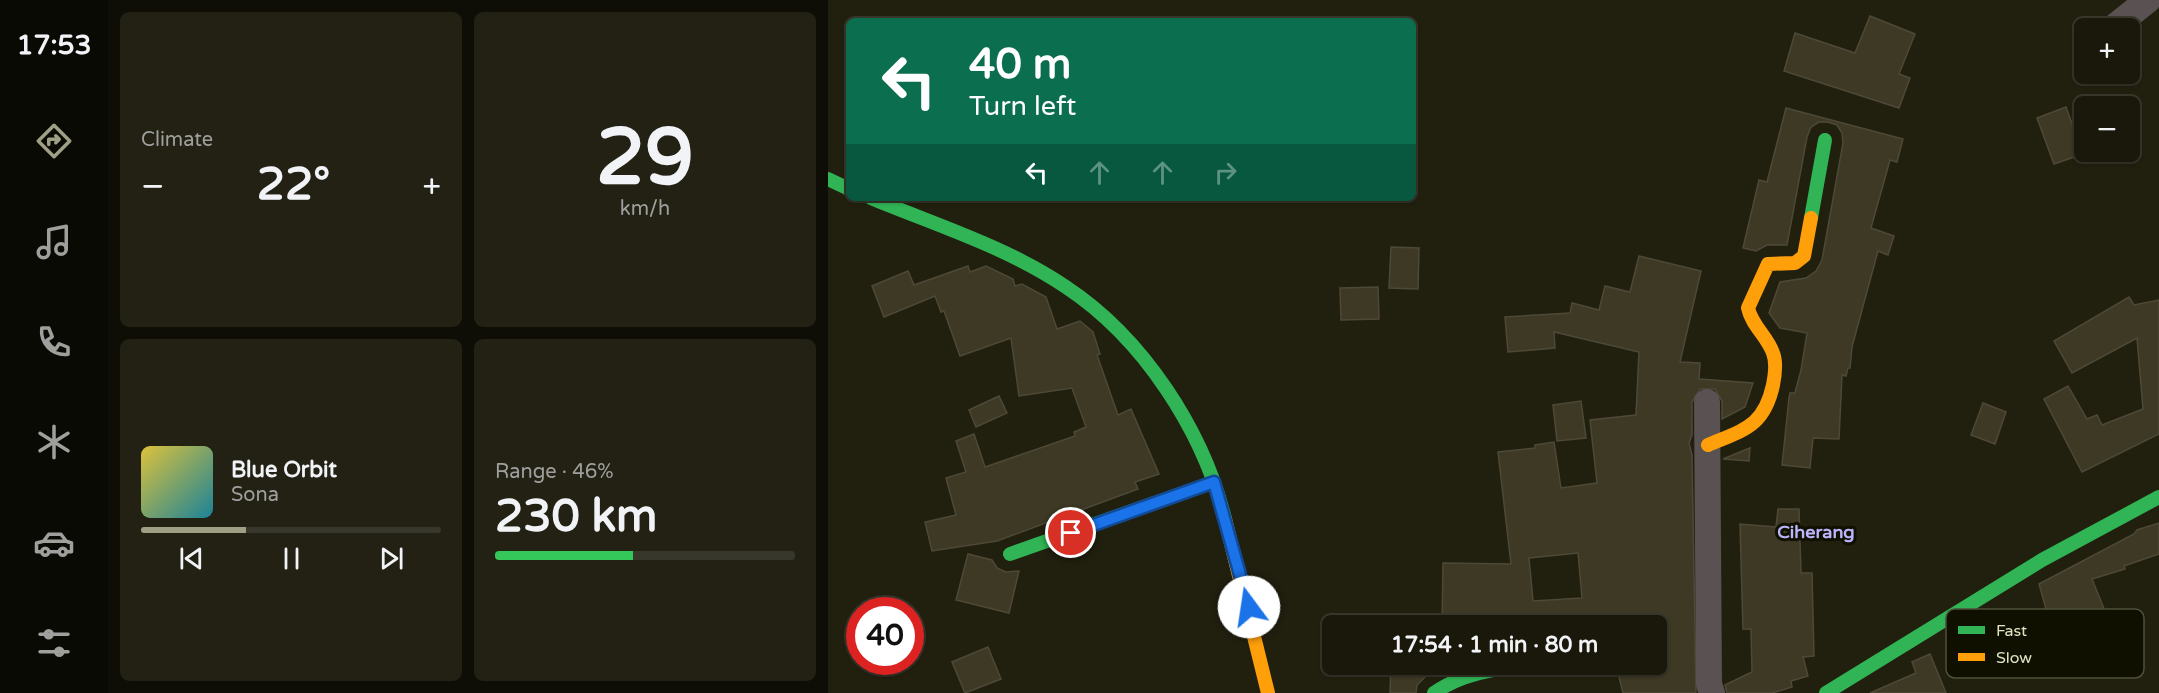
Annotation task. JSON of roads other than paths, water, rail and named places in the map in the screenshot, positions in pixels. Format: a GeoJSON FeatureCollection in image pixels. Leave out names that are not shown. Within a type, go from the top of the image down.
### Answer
{"type":"FeatureCollection","features":[{"type":"Feature","properties":{"kind":"street"},"geometry":{"type":"LineString","coordinates":[[2126,18],[2148,0]]}},
{"type":"Feature","properties":{"kind":"street"},"geometry":{"type":"LineString","coordinates":[[1707,445],[1750,426],[1763,418],[1769,407],[1776,366],[1774,355],[1749,315],[1748,308],[1767,264],[1795,263],[1804,256],[1825,140]]}},
{"type":"Feature","properties":{"kind":"street"},"geometry":{"type":"LineString","coordinates":[[828,179],[846,188]]}},
{"type":"Feature","properties":{"kind":"street"},"geometry":{"type":"LineString","coordinates":[[878,201],[1014,257],[1067,288],[1102,317],[1151,371],[1183,420],[1214,482],[1244,586],[1268,693]]}},
{"type":"Feature","properties":{"kind":"street"},"geometry":{"type":"LineString","coordinates":[[1707,402],[1709,684],[1712,693]]}},
{"type":"Feature","properties":{"kind":"street"},"geometry":{"type":"LineString","coordinates":[[1010,554],[1214,482]]}},
{"type":"Feature","properties":{"kind":"street"},"geometry":{"type":"LineString","coordinates":[[1962,609],[2042,560],[2159,497]]}},
{"type":"Feature","properties":{"kind":"street"},"geometry":{"type":"LineString","coordinates":[[1826,693],[1946,619]]}},
{"type":"Feature","properties":{"kind":"street"},"geometry":{"type":"LineString","coordinates":[[1434,693],[1444,684],[1462,675]]}},
{"type":"Feature","properties":{"kind":"district","name":"Ciherang"},"geometry":{"type":"Point","coordinates":[1816,532]}}]}
